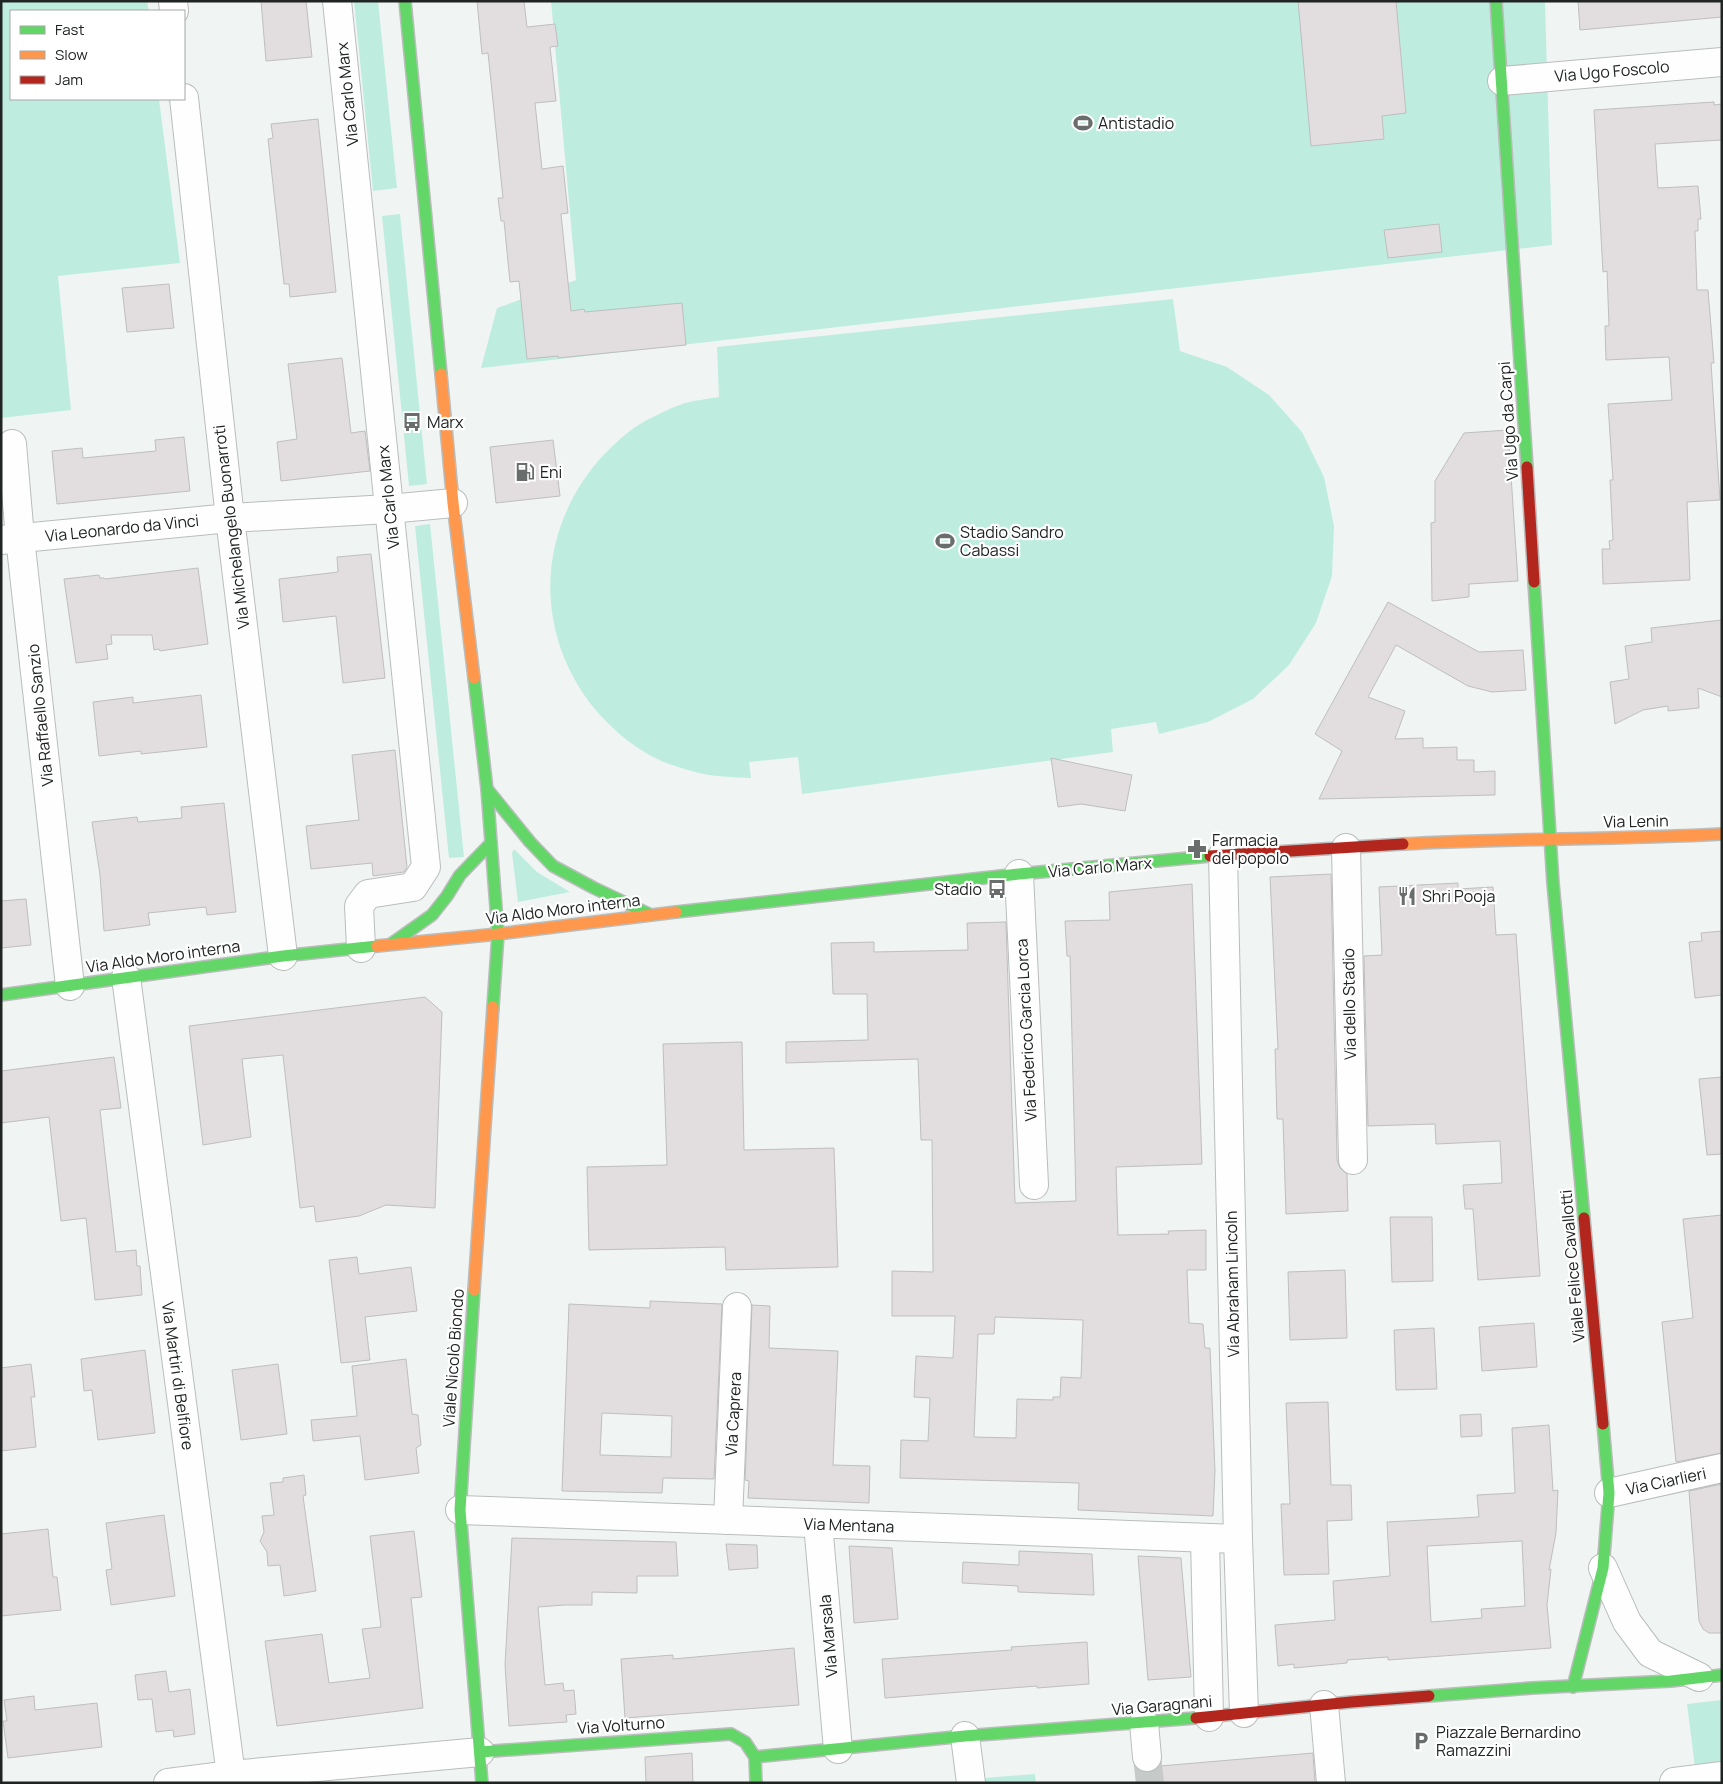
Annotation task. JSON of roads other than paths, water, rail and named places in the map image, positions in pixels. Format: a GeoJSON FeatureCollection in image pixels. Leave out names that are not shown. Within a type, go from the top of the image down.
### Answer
{"type":"FeatureCollection","features":[{"type":"Feature","properties":{"kind":"street","name":"Via Carlo Marx"},"geometry":{"type":"LineString","coordinates":[[337,1],[426,867],[413,887],[368,894],[359,906],[361,948]]}},
{"type":"Feature","properties":{"kind":"street"},"geometry":{"type":"LineString","coordinates":[[405,1],[453,503],[487,789],[498,934]]}},
{"type":"Feature","properties":{"kind":"street","name":"Via Ugo da Carpi"},"geometry":{"type":"LineString","coordinates":[[1496,1],[1551,839]]}},
{"type":"Feature","properties":{"kind":"street","name":"Via Ugo Foscolo"},"geometry":{"type":"LineString","coordinates":[[1502,81],[1722,62]]}},
{"type":"Feature","properties":{"kind":"street","name":"Via Michelangelo Buonarroti"},"geometry":{"type":"LineString","coordinates":[[184,100],[230,518],[283,956]]}},
{"type":"Feature","properties":{"kind":"street","name":"Via Raffaello Sanzio"},"geometry":{"type":"LineString","coordinates":[[12,444],[11,539],[70,986]]}},
{"type":"Feature","properties":{"kind":"street","name":"Via Leonardo da Vinci"},"geometry":{"type":"LineString","coordinates":[[11,539],[230,518],[390,509],[453,503]]}},
{"type":"Feature","properties":{"kind":"street","name":"Via Aldo Moro interna"},"geometry":{"type":"LineString","coordinates":[[487,789],[530,842],[553,866],[651,915]]}},
{"type":"Feature","properties":{"kind":"street","name":"Via Lenin"},"geometry":{"type":"LineString","coordinates":[[1551,839],[1650,838],[1722,834]]}},
{"type":"Feature","properties":{"kind":"street","name":"Via Carlo Marx"},"geometry":{"type":"LineString","coordinates":[[651,915],[1019,874],[1223,855],[1470,840],[1551,839]]}},
{"type":"Feature","properties":{"kind":"street","name":"Viale Felice Cavallotti"},"geometry":{"type":"LineString","coordinates":[[1551,839],[1552,883],[1610,1493],[1603,1568],[1573,1687]]}},
{"type":"Feature","properties":{"kind":"street","name":"Via Aldo Moro interna"},"geometry":{"type":"LineString","coordinates":[[389,945],[432,915],[460,875],[491,843]]}},
{"type":"Feature","properties":{"kind":"street","name":"Via dello Stadio"},"geometry":{"type":"LineString","coordinates":[[1346,848],[1353,1160]]}},
{"type":"Feature","properties":{"kind":"street","name":"Via Abraham Lincoln"},"geometry":{"type":"LineString","coordinates":[[1223,855],[1238,1539],[1244,1713]]}},
{"type":"Feature","properties":{"kind":"street","name":"Via Federico Garcia Lorca"},"geometry":{"type":"LineString","coordinates":[[1019,874],[1034,1185]]}},
{"type":"Feature","properties":{"kind":"street","name":"Via Aldo Moro interna"},"geometry":{"type":"LineString","coordinates":[[1,995],[283,956],[498,934],[651,915]]}},
{"type":"Feature","properties":{"kind":"street","name":"Viale Nicolò Biondo"},"geometry":{"type":"LineString","coordinates":[[482,1783],[460,1510],[498,934]]}},
{"type":"Feature","properties":{"kind":"street","name":"Via Martiri di Belfiore"},"geometry":{"type":"LineString","coordinates":[[126,977],[232,1779]]}},
{"type":"Feature","properties":{"kind":"street","name":"Via Caprera"},"geometry":{"type":"LineString","coordinates":[[728,1520],[737,1307]]}},
{"type":"Feature","properties":{"kind":"street","name":"Via Ciarlieri"},"geometry":{"type":"LineString","coordinates":[[1610,1493],[1722,1468]]}},
{"type":"Feature","properties":{"kind":"street","name":"Via Mentana"},"geometry":{"type":"LineString","coordinates":[[460,1510],[1238,1539]]}},
{"type":"Feature","properties":{"kind":"street","name":"Via Marsala"},"geometry":{"type":"LineString","coordinates":[[818,1524],[838,1749]]}},
{"type":"Feature","properties":{"kind":"street"},"geometry":{"type":"LineString","coordinates":[[1205,1539],[1209,1717]]}},
{"type":"Feature","properties":{"kind":"street"},"geometry":{"type":"LineString","coordinates":[[1603,1568],[1627,1622],[1650,1653],[1710,1676]]}},
{"type":"Feature","properties":{"kind":"street","name":"Via Garagnani"},"geometry":{"type":"LineString","coordinates":[[755,1757],[965,1736],[1144,1723],[1324,1705],[1532,1688],[1671,1681],[1710,1676]]}},
{"type":"Feature","properties":{"kind":"street"},"geometry":{"type":"LineString","coordinates":[[1324,1705],[1331,1783]]}},
{"type":"Feature","properties":{"kind":"street"},"geometry":{"type":"LineString","coordinates":[[1144,1723],[1147,1757]]}},
{"type":"Feature","properties":{"kind":"street","name":"Via Volturno"},"geometry":{"type":"LineString","coordinates":[[480,1752],[730,1734],[745,1742],[755,1757]]}},
{"type":"Feature","properties":{"kind":"street"},"geometry":{"type":"LineString","coordinates":[[965,1736],[971,1783]]}},
{"type":"Feature","properties":{"kind":"street"},"geometry":{"type":"LineString","coordinates":[[168,1783],[232,1779],[480,1752]]}},
{"type":"Feature","properties":{"kind":"street"},"geometry":{"type":"LineString","coordinates":[[755,1757],[756,1783]]}},
{"type":"Feature","properties":{"kind":"street"},"geometry":{"type":"LineString","coordinates":[[1674,1782],[1722,1776]]}},
{"type":"Feature","properties":{"kind":"tunnel"},"geometry":{"type":"LineString","coordinates":[[1147,1757],[1150,1783]]}},
{"type":"Feature","properties":{"kind":"place","name":"Antistadio"},"geometry":{"type":"Point","coordinates":[1083,123]}},
{"type":"Feature","properties":{"kind":"place","name":"Marx"},"geometry":{"type":"Point","coordinates":[412,422]}},
{"type":"Feature","properties":{"kind":"place","name":"Eni"},"geometry":{"type":"Point","coordinates":[525,472]}},
{"type":"Feature","properties":{"kind":"place","name":"Stadio Sandro Cabassi"},"geometry":{"type":"Point","coordinates":[945,541]}},
{"type":"Feature","properties":{"kind":"place","name":"Farmacia del popolo"},"geometry":{"type":"Point","coordinates":[1197,849]}},
{"type":"Feature","properties":{"kind":"place","name":"Stadio"},"geometry":{"type":"Point","coordinates":[997,889]}},
{"type":"Feature","properties":{"kind":"place","name":"Shri Pooja"},"geometry":{"type":"Point","coordinates":[1407,896]}},
{"type":"Feature","properties":{"kind":"place","name":"Piazzale Bernardino Ramazzini"},"geometry":{"type":"Point","coordinates":[1421,1741]}}]}
